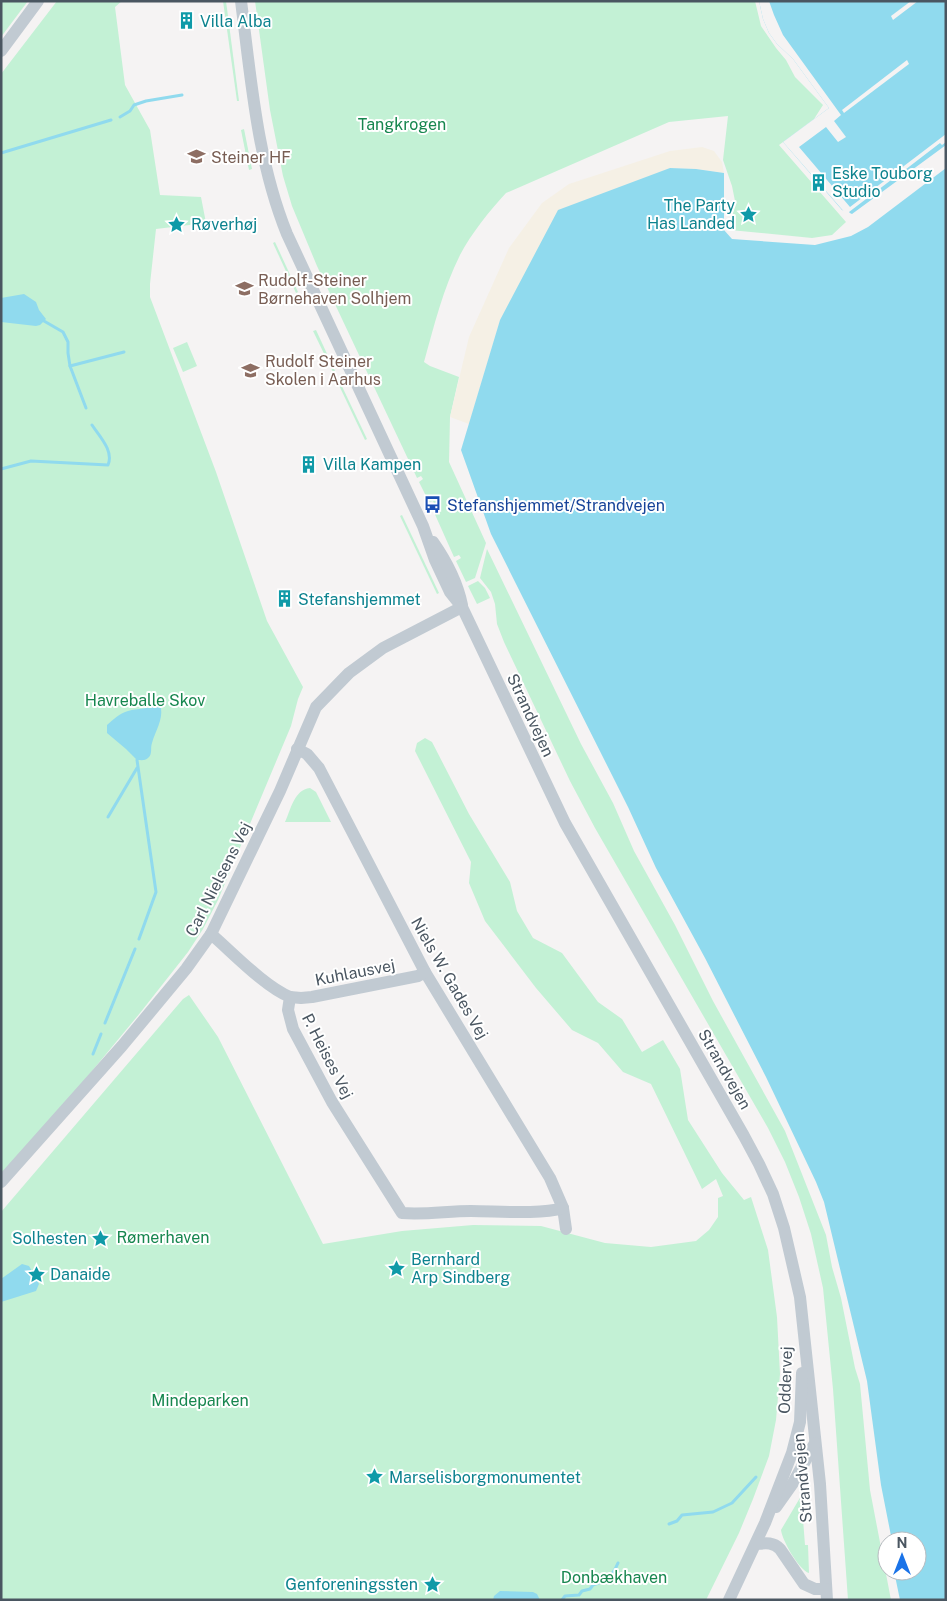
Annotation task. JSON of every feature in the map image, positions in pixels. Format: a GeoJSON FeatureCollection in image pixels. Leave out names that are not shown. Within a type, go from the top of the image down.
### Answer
{"type":"FeatureCollection","features":[{"type":"Feature","properties":{"kind":"street"},"geometry":{"type":"LineString","coordinates":[[1,51],[38,1]]}},
{"type":"Feature","properties":{"kind":"street","name":"Strandvejen"},"geometry":{"type":"LineString","coordinates":[[241,1],[262,148],[273,192],[284,225],[424,526],[435,560],[450,592],[462,607],[565,823],[759,1164],[784,1228],[795,1270],[803,1323],[820,1484],[827,1594],[804,1584],[777,1546],[772,1543],[756,1544]]}},
{"type":"Feature","properties":{"kind":"street","name":"Carl Nielsens Vej"},"geometry":{"type":"LineString","coordinates":[[1,1182],[122,1046],[186,969],[211,934],[263,828],[316,707],[349,673],[382,648],[462,607]]}},
{"type":"Feature","properties":{"kind":"street","name":"Niels W. Gades Vej"},"geometry":{"type":"LineString","coordinates":[[297,749],[307,754],[319,768],[425,972],[550,1178],[563,1208],[566,1229]]}},
{"type":"Feature","properties":{"kind":"street","name":"P. Heises Vej"},"geometry":{"type":"LineString","coordinates":[[211,934],[268,984],[279,992],[290,996],[288,1010],[293,1029],[332,1102],[402,1213],[498,1210],[542,1212],[563,1208]]}},
{"type":"Feature","properties":{"kind":"street","name":"Kuhlausvej"},"geometry":{"type":"LineString","coordinates":[[290,996],[312,997],[418,976],[425,972]]}},
{"type":"Feature","properties":{"kind":"street","name":"Oddervej"},"geometry":{"type":"LineString","coordinates":[[729,1600],[756,1544],[790,1462],[799,1429],[803,1323]]}},
{"type":"Feature","properties":{"kind":"street","name":"Oddervej"},"geometry":{"type":"LineString","coordinates":[[765,1522],[793,1483],[815,1443]]}},
{"type":"Feature","properties":{"kind":"green space"},"geometry":{"type":"Polygon","coordinates":[[[1,1],[28,1],[1,37],[1,1]]]}},
{"type":"Feature","properties":{"kind":"green space","name":"Havreballe Skov"},"geometry":{"type":"Polygon","coordinates":[[[57,1],[122,1],[115,7],[125,85],[150,130],[160,195],[201,197],[206,223],[156,229],[150,297],[216,472],[267,621],[303,687],[291,726],[218,900],[203,929],[188,952],[140,1013],[78,1088],[1,1174],[1,74],[57,1]]]}},
{"type":"Feature","properties":{"kind":"green space"},"geometry":{"type":"Polygon","coordinates":[[[223,1],[226,1],[239,101],[237,101],[223,1]]]}},
{"type":"Feature","properties":{"kind":"green space","name":"Tangkrogen"},"geometry":{"type":"Polygon","coordinates":[[[255,1],[755,1],[761,26],[786,60],[795,77],[823,105],[814,119],[779,145],[846,222],[832,235],[812,238],[730,230],[735,201],[723,160],[728,116],[669,122],[506,193],[481,222],[460,255],[444,294],[424,362],[459,377],[450,417],[449,462],[486,543],[475,578],[466,582],[456,561],[461,558],[459,555],[454,557],[433,510],[436,508],[433,501],[429,502],[419,482],[423,479],[421,476],[417,478],[317,266],[292,206],[283,176],[270,110],[255,1]]]}},
{"type":"Feature","properties":{"kind":"green space"},"geometry":{"type":"Polygon","coordinates":[[[244,129],[252,169],[249,170],[241,130],[244,129]]]}},
{"type":"Feature","properties":{"kind":"green space"},"geometry":{"type":"Polygon","coordinates":[[[275,242],[298,292],[296,293],[273,243],[275,242]]]}},
{"type":"Feature","properties":{"kind":"green space"},"geometry":{"type":"Polygon","coordinates":[[[316,330],[335,371],[333,372],[313,331],[316,330]]]}},
{"type":"Feature","properties":{"kind":"green space"},"geometry":{"type":"Polygon","coordinates":[[[187,342],[197,366],[183,372],[173,348],[187,342]]]}},
{"type":"Feature","properties":{"kind":"green space"},"geometry":{"type":"Polygon","coordinates":[[[338,378],[367,439],[365,440],[336,379],[338,378]]]}},
{"type":"Feature","properties":{"kind":"green space"},"geometry":{"type":"Polygon","coordinates":[[[402,515],[439,593],[437,594],[400,516],[402,515]]]}},
{"type":"Feature","properties":{"kind":"green space"},"geometry":{"type":"Polygon","coordinates":[[[487,549],[581,744],[613,803],[634,851],[675,925],[713,1001],[785,1131],[826,1235],[832,1267],[841,1298],[860,1384],[870,1490],[878,1531],[877,1581],[887,1581],[891,1600],[848,1600],[833,1389],[823,1288],[811,1234],[785,1162],[768,1128],[595,828],[570,781],[504,642],[497,624],[495,604],[491,592],[480,578],[487,549]]]}},
{"type":"Feature","properties":{"kind":"green space"},"geometry":{"type":"Polygon","coordinates":[[[478,581],[485,588],[490,598],[477,604],[468,586],[478,581]]]}},
{"type":"Feature","properties":{"kind":"green space","name":"Mindeparken"},"geometry":{"type":"Polygon","coordinates":[[[425,738],[432,742],[469,814],[510,882],[517,911],[533,938],[562,953],[598,1002],[622,1019],[642,1052],[663,1040],[680,1069],[688,1120],[722,1173],[744,1200],[751,1197],[768,1250],[777,1317],[780,1374],[776,1420],[769,1456],[739,1533],[706,1600],[1,1600],[1,1212],[183,999],[189,995],[218,1037],[323,1244],[402,1231],[473,1225],[541,1226],[605,1243],[651,1247],[696,1241],[709,1230],[718,1217],[718,1198],[723,1196],[716,1179],[702,1189],[651,1084],[623,1072],[598,1043],[572,1030],[536,988],[485,921],[469,883],[471,862],[415,751],[417,743],[425,738]]]}},
{"type":"Feature","properties":{"kind":"green space"},"geometry":{"type":"Polygon","coordinates":[[[310,788],[316,792],[331,822],[285,822],[297,796],[300,792],[310,788]]]}},
{"type":"Feature","properties":{"kind":"green space"},"geometry":{"type":"Polygon","coordinates":[[[804,1491],[806,1519],[803,1519],[805,1545],[808,1545],[809,1573],[805,1571],[792,1554],[784,1541],[781,1530],[804,1491]]]}},
{"type":"Feature","properties":{"kind":"sand"},"geometry":{"type":"Polygon","coordinates":[[[702,147],[714,151],[722,162],[724,173],[670,168],[500,320],[469,424],[450,417],[469,337],[509,248],[542,203],[569,184],[670,151],[702,147]]]}},
{"type":"Feature","properties":{"kind":"water"},"geometry":{"type":"Polygon","coordinates":[[[759,1],[946,1],[946,145],[852,214],[842,210],[783,142],[829,108],[793,59],[777,44],[769,33],[763,19],[759,1]]]}},
{"type":"Feature","properties":{"kind":"water"},"geometry":{"type":"Polygon","coordinates":[[[670,168],[696,169],[724,173],[724,230],[732,239],[815,245],[851,236],[868,227],[946,168],[946,1600],[900,1600],[896,1581],[927,1581],[927,1531],[890,1531],[881,1485],[867,1381],[824,1202],[816,1182],[766,1077],[656,868],[628,807],[491,534],[461,450],[500,320],[558,210],[670,168]]]}},
{"type":"Feature","properties":{"kind":"water"},"geometry":{"type":"Polygon","coordinates":[[[24,294],[36,302],[46,319],[36,326],[1,322],[1,298],[24,294]]]}},
{"type":"Feature","properties":{"kind":"water"},"geometry":{"type":"Polygon","coordinates":[[[157,706],[161,708],[161,717],[151,745],[150,755],[146,760],[137,760],[107,733],[107,725],[125,712],[157,706]]]}},
{"type":"Feature","properties":{"kind":"water"},"geometry":{"type":"Polygon","coordinates":[[[22,1264],[29,1266],[39,1284],[36,1291],[1,1302],[1,1279],[22,1264]]]}},
{"type":"Feature","properties":{"kind":"water"},"geometry":{"type":"Polygon","coordinates":[[[500,1591],[533,1592],[537,1594],[540,1600],[493,1600],[494,1596],[500,1591]]]}},
{"type":"Feature","properties":{"kind":"pier"},"geometry":{"type":"Polygon","coordinates":[[[759,1],[769,1],[783,35],[841,115],[834,121],[846,137],[838,142],[826,127],[799,147],[850,207],[946,134],[946,142],[942,145],[940,143],[901,173],[903,175],[897,179],[895,177],[849,212],[853,217],[846,214],[783,142],[829,108],[793,59],[777,44],[769,33],[763,19],[759,1]]]}},
{"type":"Feature","properties":{"kind":"pier"},"geometry":{"type":"Polygon","coordinates":[[[911,1],[918,1],[893,20],[891,16],[911,1]]]}},
{"type":"Feature","properties":{"kind":"pier"},"geometry":{"type":"Polygon","coordinates":[[[907,60],[909,64],[844,113],[842,110],[907,60]]]}},
{"type":"Feature","properties":{"kind":"waterway"},"geometry":{"type":"LineString","coordinates":[[120,117],[130,111],[134,105],[182,95]]}},
{"type":"Feature","properties":{"kind":"waterway"},"geometry":{"type":"LineString","coordinates":[[1,153],[111,120]]}},
{"type":"Feature","properties":{"kind":"waterway"},"geometry":{"type":"LineString","coordinates":[[44,321],[63,332],[68,342],[70,366]]}},
{"type":"Feature","properties":{"kind":"waterway"},"geometry":{"type":"LineString","coordinates":[[86,408],[70,366],[124,352]]}},
{"type":"Feature","properties":{"kind":"waterway"},"geometry":{"type":"LineString","coordinates":[[1,469],[31,461],[108,465],[108,449],[92,425]]}},
{"type":"Feature","properties":{"kind":"waterway"},"geometry":{"type":"LineString","coordinates":[[137,760],[156,892],[139,939]]}},
{"type":"Feature","properties":{"kind":"waterway"},"geometry":{"type":"LineString","coordinates":[[108,817],[137,768]]}},
{"type":"Feature","properties":{"kind":"waterway"},"geometry":{"type":"LineString","coordinates":[[105,1023],[135,949]]}},
{"type":"Feature","properties":{"kind":"waterway"},"geometry":{"type":"LineString","coordinates":[[93,1054],[101,1034]]}},
{"type":"Feature","properties":{"kind":"waterway"},"geometry":{"type":"LineString","coordinates":[[669,1524],[677,1521],[682,1515],[713,1512],[732,1503],[756,1477]]}},
{"type":"Feature","properties":{"kind":"waterway"},"geometry":{"type":"LineString","coordinates":[[562,1600],[565,1596],[579,1595],[582,1591],[590,1589],[593,1585],[605,1580],[614,1571],[618,1563]]}},
{"type":"Feature","properties":{"kind":"place","name":"Villa Alba"},"geometry":{"type":"Point","coordinates":[186,21]}},
{"type":"Feature","properties":{"kind":"place","name":"Steiner HF"},"geometry":{"type":"Point","coordinates":[197,157]}},
{"type":"Feature","properties":{"kind":"place","name":"Eske Touborg Studio"},"geometry":{"type":"Point","coordinates":[818,182]}},
{"type":"Feature","properties":{"kind":"place","name":"The Party Has Landed"},"geometry":{"type":"Point","coordinates":[749,214]}},
{"type":"Feature","properties":{"kind":"place","name":"Røverhøj"},"geometry":{"type":"Point","coordinates":[177,224]}},
{"type":"Feature","properties":{"kind":"place","name":"Rudolf-Steiner Børnehaven Solhjem"},"geometry":{"type":"Point","coordinates":[244,289]}},
{"type":"Feature","properties":{"kind":"place","name":"Rudolf Steiner Skolen i Aarhus"},"geometry":{"type":"Point","coordinates":[251,370]}},
{"type":"Feature","properties":{"kind":"place","name":"Villa Kampen"},"geometry":{"type":"Point","coordinates":[309,464]}},
{"type":"Feature","properties":{"kind":"place","name":"Stefanshjemmet/Strandvejen"},"geometry":{"type":"Point","coordinates":[433,505]}},
{"type":"Feature","properties":{"kind":"place","name":"Stefanshjemmet"},"geometry":{"type":"Point","coordinates":[284,599]}},
{"type":"Feature","properties":{"kind":"place","name":"Solhesten"},"geometry":{"type":"Point","coordinates":[101,1238]}},
{"type":"Feature","properties":{"kind":"place","name":"Bernhard Arp Sindberg"},"geometry":{"type":"Point","coordinates":[397,1268]}},
{"type":"Feature","properties":{"kind":"place","name":"Danaide"},"geometry":{"type":"Point","coordinates":[36,1274]}},
{"type":"Feature","properties":{"kind":"place","name":"Marselisborgmonumentet"},"geometry":{"type":"Point","coordinates":[375,1477]}},
{"type":"Feature","properties":{"kind":"place","name":"Genforeningssten"},"geometry":{"type":"Point","coordinates":[432,1584]}},
{"type":"Feature","properties":{"kind":"park label","name":"Rømerhaven"},"geometry":{"type":"Point","coordinates":[163,1237]}},
{"type":"Feature","properties":{"kind":"park label","name":"Donbækhaven"},"geometry":{"type":"Point","coordinates":[614,1577]}}]}
